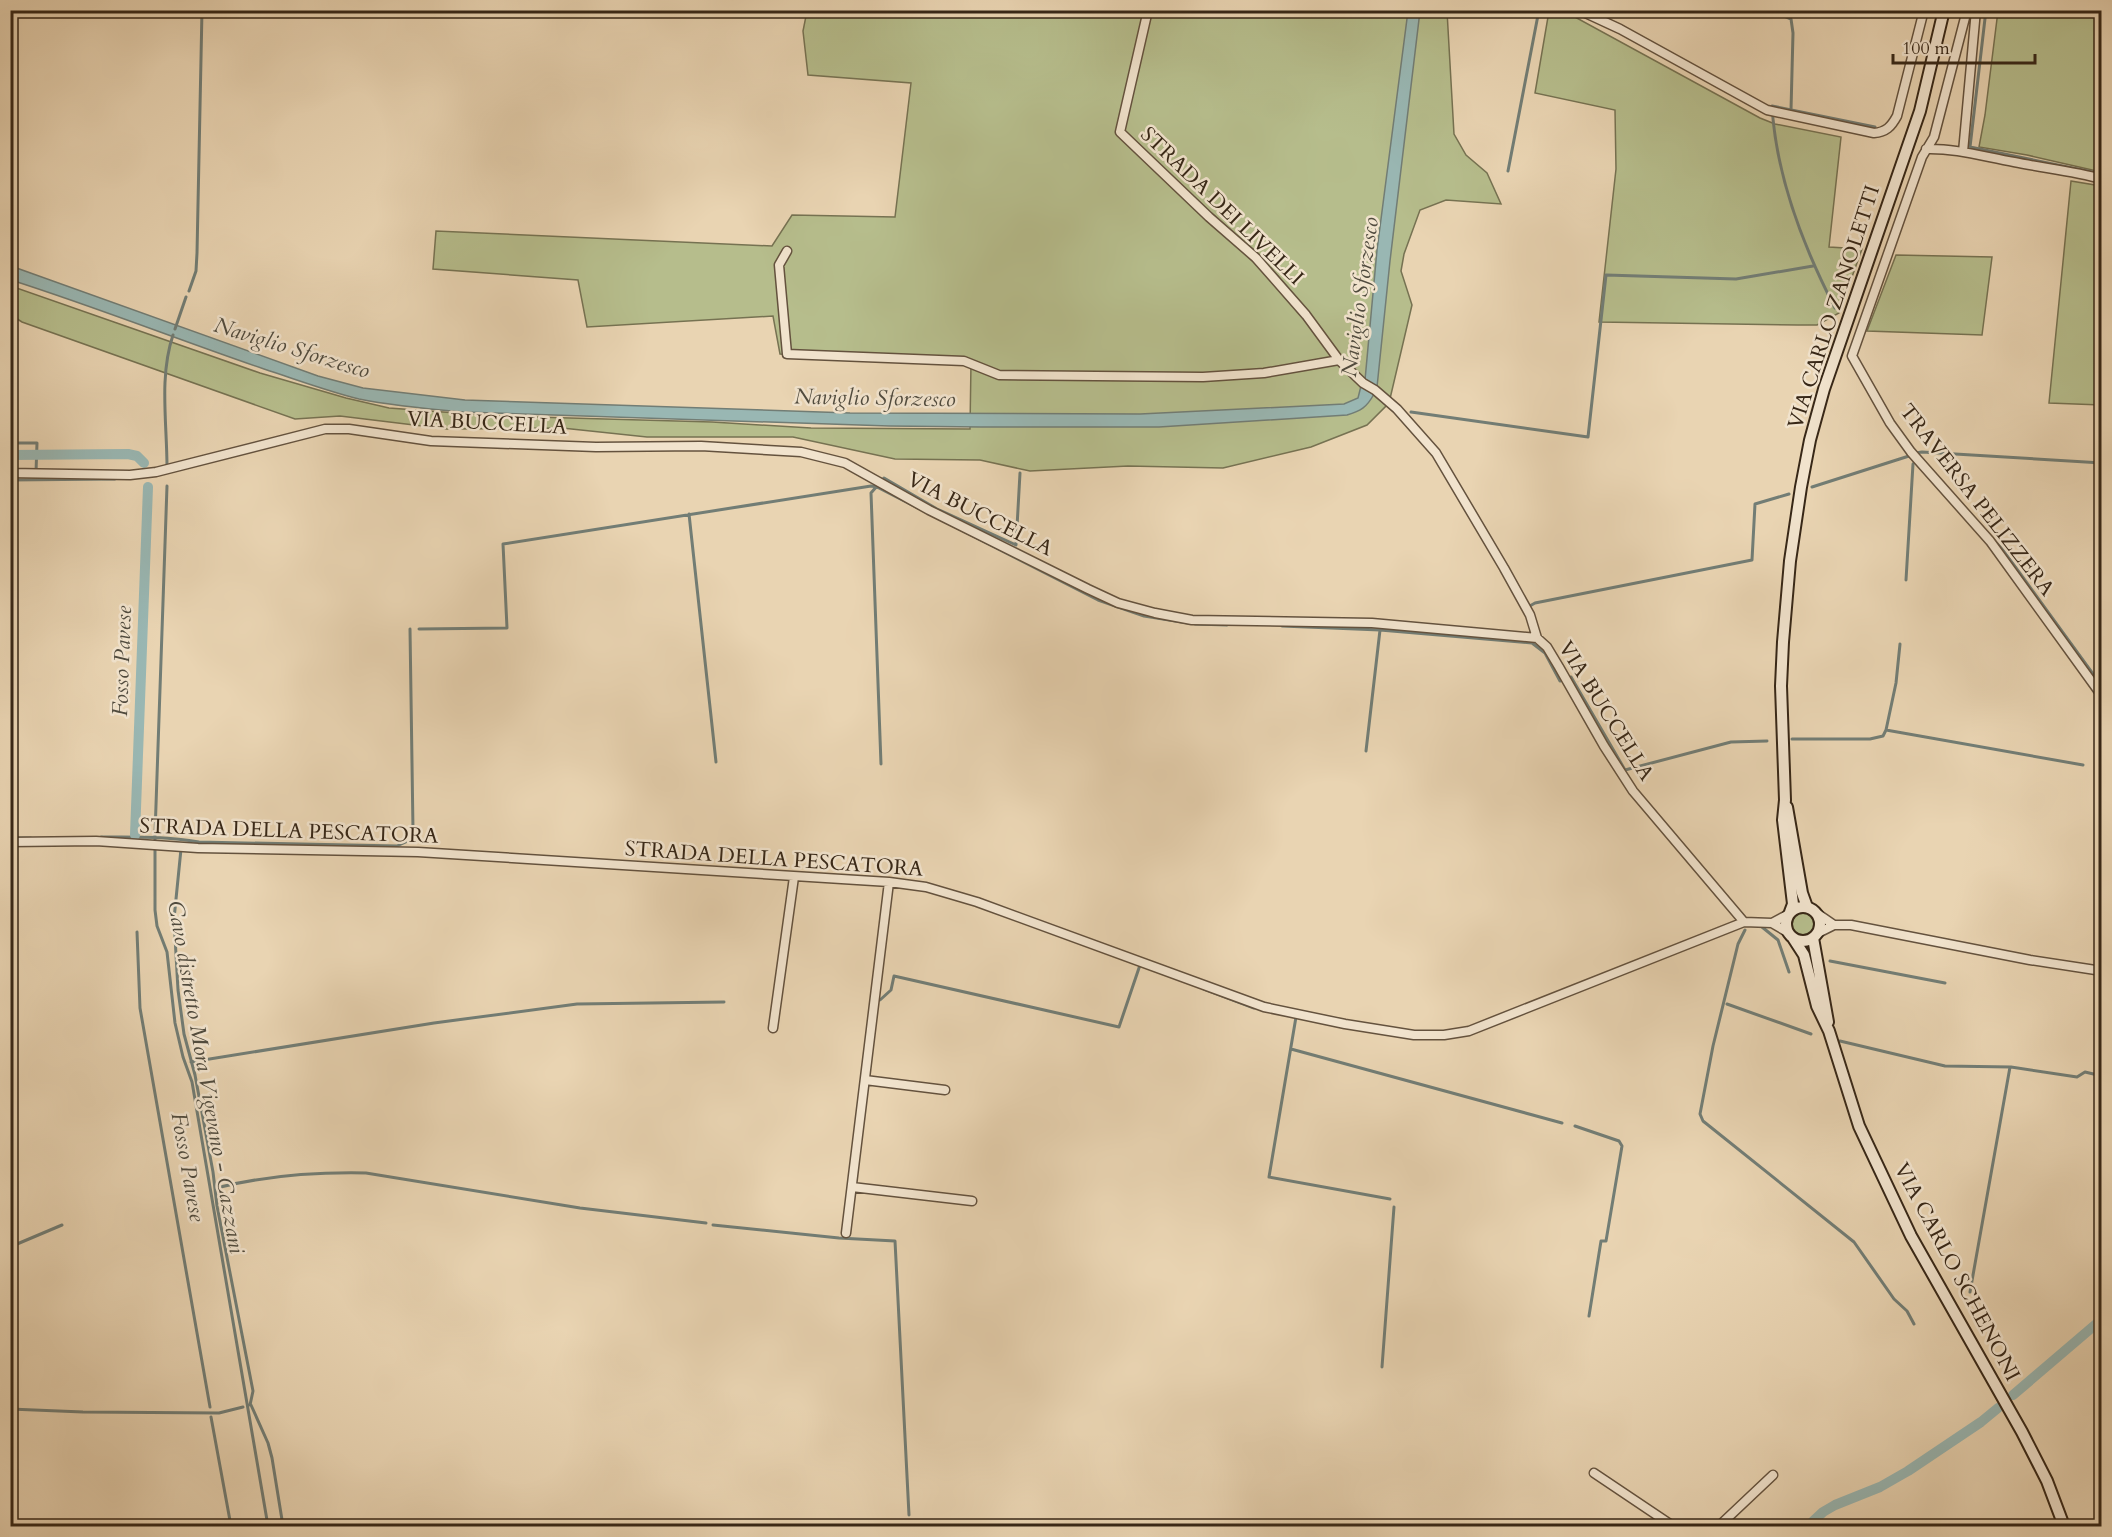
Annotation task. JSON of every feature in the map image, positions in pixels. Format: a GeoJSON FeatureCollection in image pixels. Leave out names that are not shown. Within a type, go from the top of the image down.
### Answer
{"type":"FeatureCollection","features":[{"type":"Feature","properties":{"kind":"main road","name":"VIA CARLO ZANOLETTI"},"geometry":{"type":"LineString","coordinates":[[1789,913],[1793,903],[1783,820],[1785,800],[1781,729],[1783,642],[1796,515],[1808,452],[1824,389],[1920,111],[1944,10]]}},
{"type":"Feature","properties":{"kind":"main road","name":"VIA CARLO ZANOLETTI"},"geometry":{"type":"LineString","coordinates":[[1785,800],[1791,819],[1802,893],[1807,907]]}},
{"type":"Feature","properties":{"kind":"main road"},"geometry":{"type":"LineString","coordinates":[[1797,907],[1807,907],[1818,914],[1821,924],[1815,936],[1803,941],[1791,936],[1786,924],[1789,913],[1797,907]]}},
{"type":"Feature","properties":{"kind":"main road","name":"VIA CARLO SCHENONI"},"geometry":{"type":"LineString","coordinates":[[1791,936],[1804,955],[1817,1006],[1828,1031],[1859,1126],[1916,1245],[2022,1432],[2047,1481],[2064,1527]]}},
{"type":"Feature","properties":{"kind":"main road","name":"VIA CARLO SCHENONI"},"geometry":{"type":"LineString","coordinates":[[1815,936],[1828,1031]]}},
{"type":"Feature","properties":{"kind":"street","name":"STRADA DEI LIVELLI"},"geometry":{"type":"LineString","coordinates":[[1148,10],[1120,132],[1209,217],[1256,258],[1306,315],[1339,360],[1363,383],[1397,409],[1436,453],[1530,615],[1537,638]]}},
{"type":"Feature","properties":{"kind":"street"},"geometry":{"type":"LineString","coordinates":[[1579,10],[1620,29],[1772,111],[1874,133],[1883,132],[1891,127],[1897,116],[1924,10]]}},
{"type":"Feature","properties":{"kind":"street"},"geometry":{"type":"LineString","coordinates":[[1968,10],[1934,137],[1926,149],[1963,152],[2102,179]]}},
{"type":"Feature","properties":{"kind":"street"},"geometry":{"type":"LineString","coordinates":[[1963,152],[1976,10]]}},
{"type":"Feature","properties":{"kind":"street","name":"TRAVERSA PELIZZERA"},"geometry":{"type":"LineString","coordinates":[[1926,149],[1852,356],[1890,423],[1911,452],[1990,541],[2102,696]]}},
{"type":"Feature","properties":{"kind":"street"},"geometry":{"type":"LineString","coordinates":[[787,251],[779,265],[787,354],[964,361],[999,375],[1203,377],[1264,373],[1339,360]]}},
{"type":"Feature","properties":{"kind":"street","name":"VIA BUCCELLA"},"geometry":{"type":"LineString","coordinates":[[11,473],[130,475],[156,472],[325,429],[349,429],[431,441],[596,447],[701,446],[801,452],[845,463],[929,510],[1088,589],[1118,603],[1155,613],[1192,620],[1372,623],[1537,638],[1547,647],[1604,746],[1633,791],[1744,922]]}},
{"type":"Feature","properties":{"kind":"street"},"geometry":{"type":"LineString","coordinates":[[11,461],[11,473]]}},
{"type":"Feature","properties":{"kind":"street","name":"STRADA DELLA PESCATORA"},"geometry":{"type":"LineString","coordinates":[[10,842],[96,842],[181,847],[418,852],[889,882],[926,887],[977,902],[1264,1007],[1345,1024],[1414,1035],[1444,1035],[1469,1031],[1744,922]]}},
{"type":"Feature","properties":{"kind":"street"},"geometry":{"type":"LineString","coordinates":[[774,1028],[794,876]]}},
{"type":"Feature","properties":{"kind":"street"},"geometry":{"type":"LineString","coordinates":[[846,1233],[889,882]]}},
{"type":"Feature","properties":{"kind":"street"},"geometry":{"type":"LineString","coordinates":[[1772,923],[1789,913]]}},
{"type":"Feature","properties":{"kind":"street"},"geometry":{"type":"LineString","coordinates":[[1818,914],[1834,925]]}},
{"type":"Feature","properties":{"kind":"street"},"geometry":{"type":"LineString","coordinates":[[1744,922],[1772,923],[1791,936]]}},
{"type":"Feature","properties":{"kind":"street"},"geometry":{"type":"LineString","coordinates":[[1815,936],[1834,925],[1851,925],[2030,960],[2102,971]]}},
{"type":"Feature","properties":{"kind":"street"},"geometry":{"type":"LineString","coordinates":[[865,1080],[945,1090]]}},
{"type":"Feature","properties":{"kind":"street"},"geometry":{"type":"LineString","coordinates":[[852,1187],[972,1201]]}},
{"type":"Feature","properties":{"kind":"street"},"geometry":{"type":"LineString","coordinates":[[1594,1473],[1673,1527]]}},
{"type":"Feature","properties":{"kind":"street"},"geometry":{"type":"LineString","coordinates":[[1719,1527],[1773,1474]]}},
{"type":"Feature","properties":{"kind":"green space"},"geometry":{"type":"Polygon","coordinates":[[[807,11],[1447,11],[1454,134],[1466,155],[1487,173],[1501,204],[1446,200],[1420,210],[1404,254],[1401,271],[1412,305],[1389,403],[1367,425],[1311,447],[1223,468],[1128,466],[1030,471],[980,460],[895,459],[793,437],[647,437],[562,428],[447,429],[340,416],[295,419],[22,322],[11,315],[11,286],[260,373],[389,408],[497,416],[712,422],[811,428],[970,429],[971,363],[780,354],[773,316],[587,327],[578,280],[433,269],[436,231],[772,246],[792,215],[895,217],[911,83],[808,75],[803,31],[807,11]]]}},
{"type":"Feature","properties":{"kind":"green space"},"geometry":{"type":"Polygon","coordinates":[[[1549,11],[1564,11],[1760,118],[1775,124],[1841,137],[1829,247],[1862,249],[1839,313],[1817,325],[1599,322],[1616,169],[1615,110],[1535,93],[1549,11]]]}},
{"type":"Feature","properties":{"kind":"green space"},"geometry":{"type":"Polygon","coordinates":[[[1998,11],[2101,11],[2101,172],[1979,147],[1998,11]]]}},
{"type":"Feature","properties":{"kind":"green space"},"geometry":{"type":"Polygon","coordinates":[[[2071,181],[2101,186],[2101,405],[2049,403],[2071,181]]]}},
{"type":"Feature","properties":{"kind":"green space"},"geometry":{"type":"Polygon","coordinates":[[[1896,255],[1992,257],[1982,335],[1867,331],[1896,255]]]}},
{"type":"Feature","properties":{"kind":"green space"},"geometry":{"type":"Polygon","coordinates":[[[1804,912],[1813,915],[1816,924],[1813,933],[1804,936],[1795,933],[1792,924],[1795,915],[1804,912]]]}},
{"type":"Feature","properties":{"kind":"water"},"geometry":{"type":"Polygon","coordinates":[[[1408,11],[1420,11],[1377,387],[1365,380],[1377,250],[1408,11]]]}},
{"type":"Feature","properties":{"kind":"water"},"geometry":{"type":"Polygon","coordinates":[[[11,266],[318,376],[363,388],[465,400],[850,413],[1140,414],[1344,404],[1358,398],[1361,386],[1374,394],[1363,408],[1347,415],[1159,427],[889,426],[437,410],[359,399],[323,389],[11,280],[11,266]]]}},
{"type":"Feature","properties":{"kind":"waterway","name":"Cavo distretto Mora Vigevano - Cazzani"},"geometry":{"type":"LineString","coordinates":[[189,291],[196,271],[197,253],[202,10]]}},
{"type":"Feature","properties":{"kind":"waterway"},"geometry":{"type":"LineString","coordinates":[[1508,171],[1539,10]]}},
{"type":"Feature","properties":{"kind":"waterway"},"geometry":{"type":"LineString","coordinates":[[1770,10],[1791,19],[1793,33],[1791,110]]}},
{"type":"Feature","properties":{"kind":"waterway","name":"Cavo distretto Mora Vigevano - Cazzani"},"geometry":{"type":"LineString","coordinates":[[1986,10],[1970,147],[2102,174]]}},
{"type":"Feature","properties":{"kind":"waterway"},"geometry":{"type":"LineString","coordinates":[[1835,308],[1812,260],[1793,210],[1779,158],[1772,106],[1875,127]]}},
{"type":"Feature","properties":{"kind":"waterway"},"geometry":{"type":"LineString","coordinates":[[1411,412],[1588,437],[1606,275],[1736,279],[1813,266]]}},
{"type":"Feature","properties":{"kind":"waterway","name":"Cavo distretto Mora Vigevano - Cazzani"},"geometry":{"type":"LineString","coordinates":[[175,329],[186,297]]}},
{"type":"Feature","properties":{"kind":"waterway","name":"Cavo distretto Mora Vigevano - Cazzani"},"geometry":{"type":"LineString","coordinates":[[167,467],[165,384],[173,335]]}},
{"type":"Feature","properties":{"kind":"waterway"},"geometry":{"type":"LineString","coordinates":[[10,443],[37,443],[36,472]]}},
{"type":"Feature","properties":{"kind":"waterway"},"geometry":{"type":"LineString","coordinates":[[1915,453],[2102,463]]}},
{"type":"Feature","properties":{"kind":"waterway","name":"Fosso Pavese"},"geometry":{"type":"LineString","coordinates":[[10,455],[128,454],[137,456],[144,463]]}},
{"type":"Feature","properties":{"kind":"waterway"},"geometry":{"type":"LineString","coordinates":[[1812,487],[1909,456]]}},
{"type":"Feature","properties":{"kind":"waterway"},"geometry":{"type":"LineString","coordinates":[[1906,580],[1913,464],[1915,462]]}},
{"type":"Feature","properties":{"kind":"waterway"},"geometry":{"type":"LineString","coordinates":[[881,482],[884,478],[937,509],[1016,545],[1020,473]]}},
{"type":"Feature","properties":{"kind":"waterway"},"geometry":{"type":"LineString","coordinates":[[10,480],[115,479]]}},
{"type":"Feature","properties":{"kind":"waterway","name":"Cavo distretto Mora Vigevano - Cazzani"},"geometry":{"type":"LineString","coordinates":[[167,486],[155,834],[155,910],[157,926],[167,952],[175,1023],[192,1082],[268,1526]]}},
{"type":"Feature","properties":{"kind":"waterway"},"geometry":{"type":"LineString","coordinates":[[419,629],[507,628],[503,544],[871,486],[1098,600],[1144,616],[1188,623]]}},
{"type":"Feature","properties":{"kind":"waterway"},"geometry":{"type":"LineString","coordinates":[[877,486],[871,493],[881,764]]}},
{"type":"Feature","properties":{"kind":"waterway","name":"Fosso Pavese"},"geometry":{"type":"LineString","coordinates":[[135,835],[148,487]]}},
{"type":"Feature","properties":{"kind":"waterway"},"geometry":{"type":"LineString","coordinates":[[1528,607],[1535,603],[1752,560],[1755,504],[1789,494]]}},
{"type":"Feature","properties":{"kind":"waterway"},"geometry":{"type":"LineString","coordinates":[[689,514],[716,762]]}},
{"type":"Feature","properties":{"kind":"waterway"},"geometry":{"type":"LineString","coordinates":[[1991,537],[2003,550],[2093,674]]}},
{"type":"Feature","properties":{"kind":"waterway"},"geometry":{"type":"LineString","coordinates":[[1195,624],[1227,625]]}},
{"type":"Feature","properties":{"kind":"waterway"},"geometry":{"type":"LineString","coordinates":[[1282,626],[1380,630],[1532,643],[1545,653],[1560,681],[1571,677],[1625,770],[1731,742],[1767,741]]}},
{"type":"Feature","properties":{"kind":"waterway"},"geometry":{"type":"LineString","coordinates":[[101,837],[162,838],[199,842],[397,846],[410,840],[413,830],[410,629]]}},
{"type":"Feature","properties":{"kind":"waterway"},"geometry":{"type":"LineString","coordinates":[[1366,751],[1380,630]]}},
{"type":"Feature","properties":{"kind":"waterway"},"geometry":{"type":"LineString","coordinates":[[1792,739],[1870,739],[1883,736],[1896,683],[1900,644]]}},
{"type":"Feature","properties":{"kind":"waterway"},"geometry":{"type":"LineString","coordinates":[[1886,730],[2083,765]]}},
{"type":"Feature","properties":{"kind":"waterway"},"geometry":{"type":"LineString","coordinates":[[10,838],[31,838]]}},
{"type":"Feature","properties":{"kind":"waterway"},"geometry":{"type":"LineString","coordinates":[[181,849],[174,919],[178,990],[184,1034],[195,1075],[217,1206],[253,1391],[250,1405]]}},
{"type":"Feature","properties":{"kind":"waterway"},"geometry":{"type":"LineString","coordinates":[[1762,927],[1778,940],[1789,972]]}},
{"type":"Feature","properties":{"kind":"waterway"},"geometry":{"type":"LineString","coordinates":[[1745,930],[1738,944],[1713,1046],[1700,1114],[1703,1121],[1854,1242],[1894,1299],[1907,1311],[1914,1324]]}},
{"type":"Feature","properties":{"kind":"waterway","name":"Fosso Pavese"},"geometry":{"type":"LineString","coordinates":[[137,932],[140,1008],[210,1407]]}},
{"type":"Feature","properties":{"kind":"waterway"},"geometry":{"type":"LineString","coordinates":[[1830,961],[1945,983]]}},
{"type":"Feature","properties":{"kind":"waterway"},"geometry":{"type":"LineString","coordinates":[[880,1000],[891,990],[894,976],[1119,1027],[1140,965]]}},
{"type":"Feature","properties":{"kind":"waterway"},"geometry":{"type":"LineString","coordinates":[[1204,989],[1254,1008]]}},
{"type":"Feature","properties":{"kind":"waterway"},"geometry":{"type":"LineString","coordinates":[[191,1062],[434,1023],[577,1004],[724,1002]]}},
{"type":"Feature","properties":{"kind":"waterway","name":"Cavo distretto Mora Vigevano - Cazzani"},"geometry":{"type":"LineString","coordinates":[[1727,1004],[1811,1034]]}},
{"type":"Feature","properties":{"kind":"waterway"},"geometry":{"type":"LineString","coordinates":[[1296,1017],[1269,1177],[1390,1199]]}},
{"type":"Feature","properties":{"kind":"waterway","name":"Cavo distretto Mora Vigevano - Cazzani"},"geometry":{"type":"LineString","coordinates":[[1840,1041],[1945,1066],[2011,1067],[2077,1077],[2085,1072],[2102,1076]]}},
{"type":"Feature","properties":{"kind":"waterway"},"geometry":{"type":"LineString","coordinates":[[1291,1049],[1562,1123]]}},
{"type":"Feature","properties":{"kind":"waterway"},"geometry":{"type":"LineString","coordinates":[[1970,1292],[2010,1067]]}},
{"type":"Feature","properties":{"kind":"waterway"},"geometry":{"type":"LineString","coordinates":[[1575,1126],[1619,1141],[1622,1146],[1606,1241],[1601,1241],[1589,1316]]}},
{"type":"Feature","properties":{"kind":"waterway"},"geometry":{"type":"LineString","coordinates":[[216,1188],[253,1180],[290,1176],[366,1173],[580,1208],[706,1223]]}},
{"type":"Feature","properties":{"kind":"waterway"},"geometry":{"type":"LineString","coordinates":[[1382,1367],[1394,1207]]}},
{"type":"Feature","properties":{"kind":"waterway"},"geometry":{"type":"LineString","coordinates":[[10,1247],[62,1225]]}},
{"type":"Feature","properties":{"kind":"waterway"},"geometry":{"type":"LineString","coordinates":[[713,1225],[839,1238],[895,1241],[909,1515]]}},
{"type":"Feature","properties":{"kind":"waterway"},"geometry":{"type":"LineString","coordinates":[[2013,1395],[2102,1319]]}},
{"type":"Feature","properties":{"kind":"waterway"},"geometry":{"type":"LineString","coordinates":[[251,1405],[268,1443],[272,1458],[283,1526]]}},
{"type":"Feature","properties":{"kind":"waterway"},"geometry":{"type":"LineString","coordinates":[[10,1409],[219,1413],[243,1407]]}},
{"type":"Feature","properties":{"kind":"waterway"},"geometry":{"type":"LineString","coordinates":[[1808,1526],[1823,1512],[1835,1505],[1880,1487],[1908,1471],[1998,1408]]}},
{"type":"Feature","properties":{"kind":"waterway","name":"Fosso Pavese"},"geometry":{"type":"LineString","coordinates":[[211,1417],[231,1526]]}},
{"type":"Feature","properties":{"kind":"water label","name":"Naviglio Sforzesco"},"geometry":{"type":"Point","coordinates":[1360,297]}},
{"type":"Feature","properties":{"kind":"water label","name":"Naviglio Sforzesco"},"geometry":{"type":"Point","coordinates":[292,348]}},
{"type":"Feature","properties":{"kind":"water label","name":"Naviglio Sforzesco"},"geometry":{"type":"Point","coordinates":[875,398]}}]}
